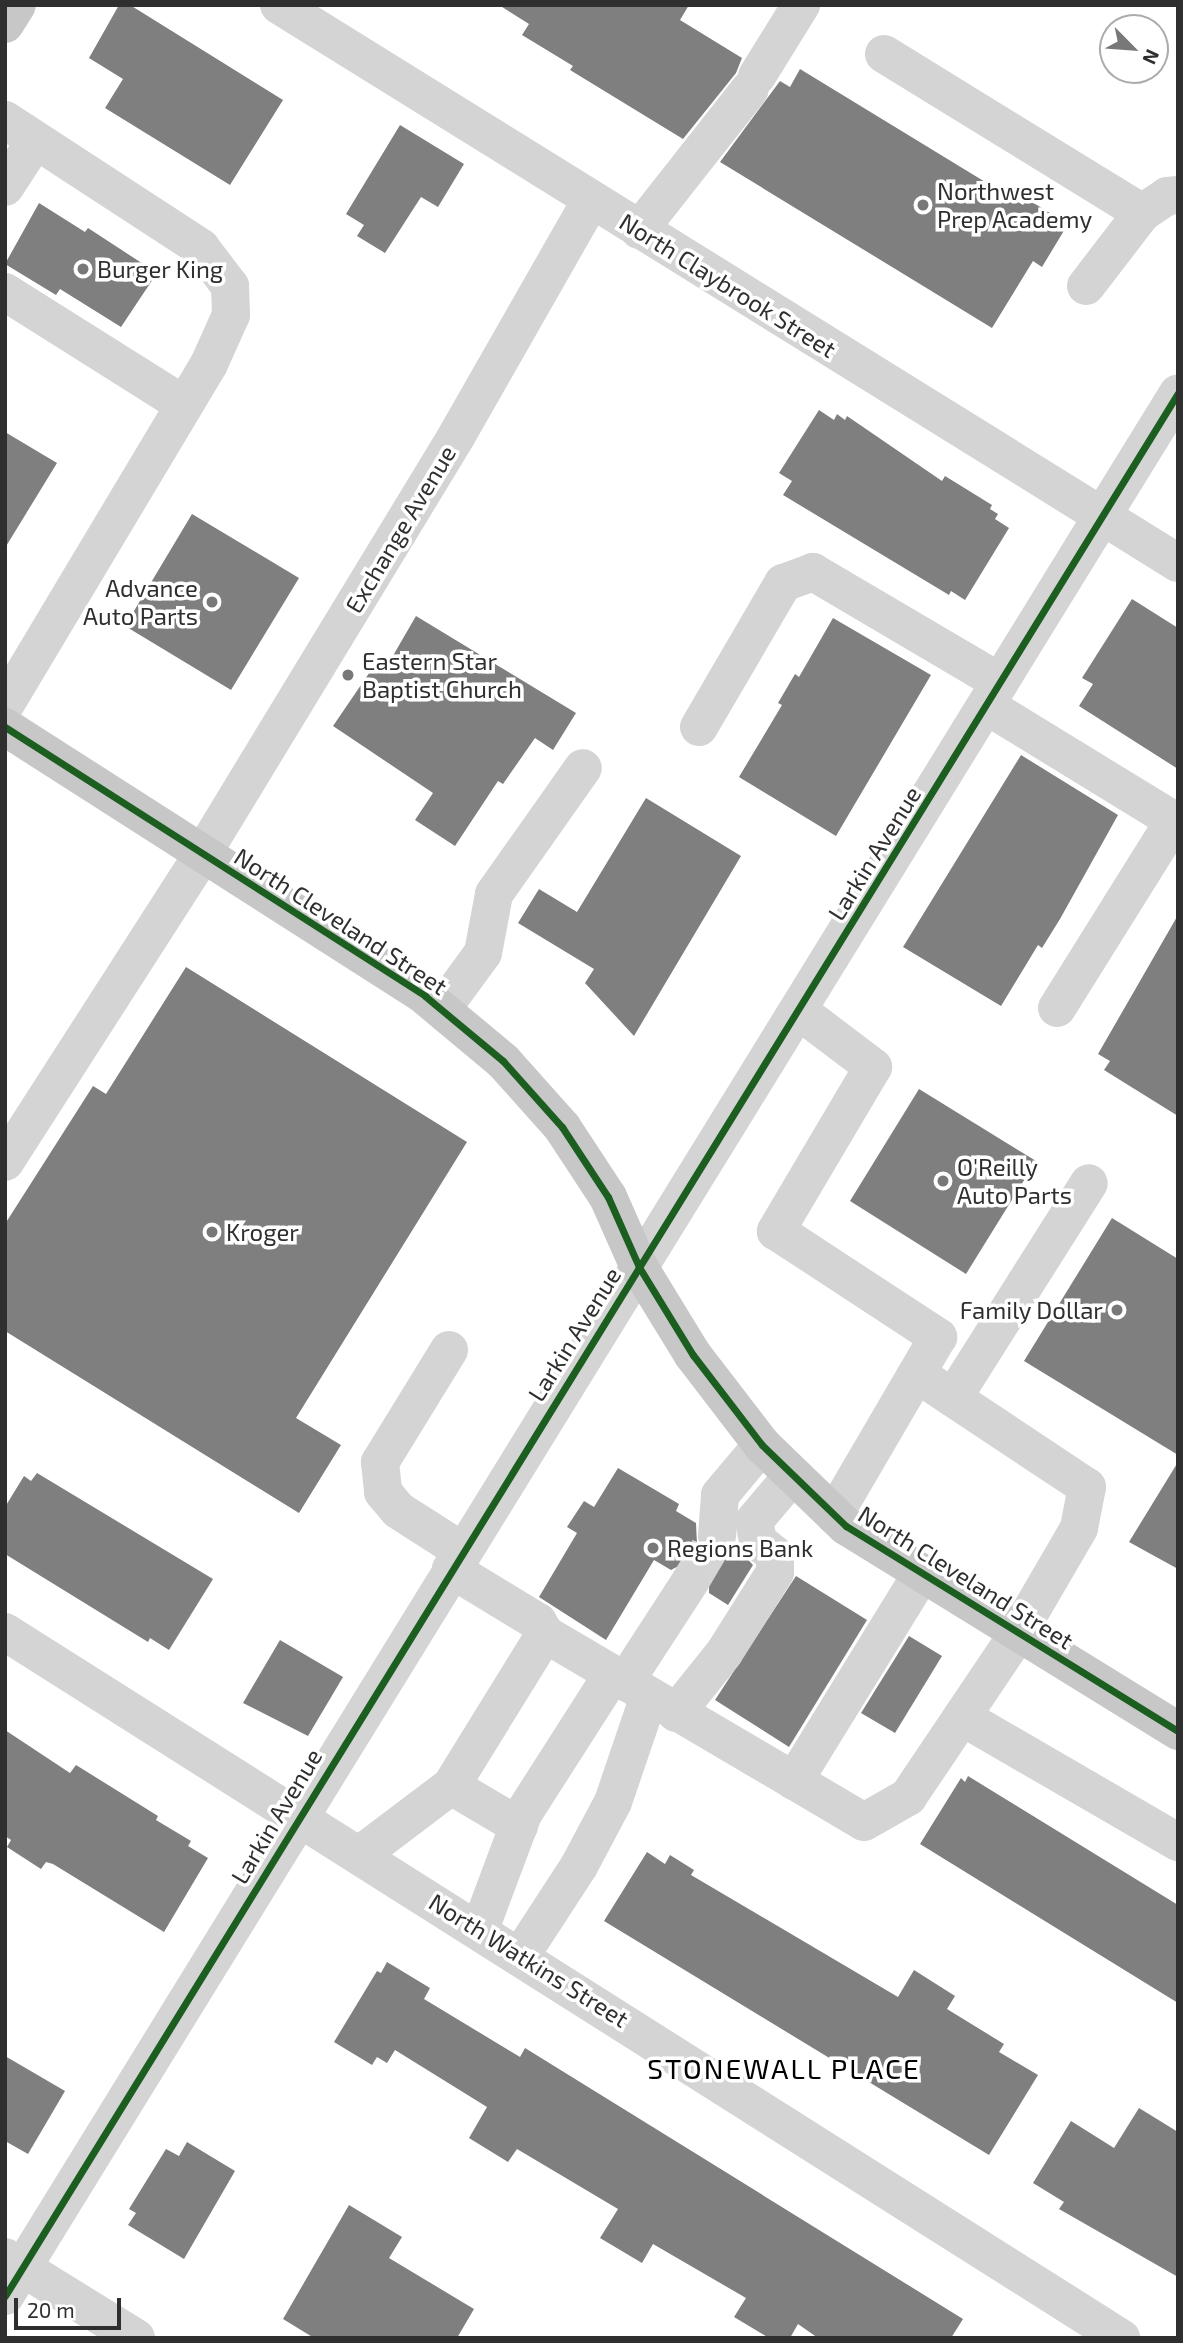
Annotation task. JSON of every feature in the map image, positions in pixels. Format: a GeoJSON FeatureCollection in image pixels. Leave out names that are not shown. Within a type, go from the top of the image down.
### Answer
{"type":"FeatureCollection","features":[{"type":"Feature","properties":{"kind":"main road"},"geometry":{"type":"LineString","coordinates":[[5,24],[17,5]]}},
{"type":"Feature","properties":{"kind":"main road","name":"North Cleveland Street"},"geometry":{"type":"LineString","coordinates":[[5,727],[442,1009],[503,1060],[562,1127],[608,1197],[639,1267],[693,1355],[762,1445],[834,1515],[922,1573],[1178,1731]]}},
{"type":"Feature","properties":{"kind":"street","name":"North Claybrook Street"},"geometry":{"type":"LineString","coordinates":[[279,5],[1178,564]]}},
{"type":"Feature","properties":{"kind":"street"},"geometry":{"type":"LineString","coordinates":[[639,230],[754,82],[800,5]]}},
{"type":"Feature","properties":{"kind":"street"},"geometry":{"type":"LineString","coordinates":[[884,54],[1142,213]]}},
{"type":"Feature","properties":{"kind":"street"},"geometry":{"type":"LineString","coordinates":[[5,187],[20,130],[201,248],[230,286],[231,315],[209,364],[5,705]]}},
{"type":"Feature","properties":{"kind":"street"},"geometry":{"type":"LineString","coordinates":[[1086,286],[1142,213],[1167,196],[1178,195]]}},
{"type":"Feature","properties":{"kind":"street","name":"Exchange Avenue"},"geometry":{"type":"LineString","coordinates":[[5,1162],[203,853],[457,435],[592,201]]}},
{"type":"Feature","properties":{"kind":"street"},"geometry":{"type":"LineString","coordinates":[[5,292],[183,404]]}},
{"type":"Feature","properties":{"kind":"street","name":"Larkin Avenue"},"geometry":{"type":"LineString","coordinates":[[11,2274],[300,1815],[799,1011],[994,694],[1099,516],[1178,393]]}},
{"type":"Feature","properties":{"kind":"street"},"geometry":{"type":"LineString","coordinates":[[699,727],[783,583],[813,572],[994,694],[1176,822],[1058,1008]]}},
{"type":"Feature","properties":{"kind":"street"},"geometry":{"type":"LineString","coordinates":[[442,1009],[484,953],[494,894],[583,768]]}},
{"type":"Feature","properties":{"kind":"street"},"geometry":{"type":"LineString","coordinates":[[799,1011],[873,1067],[776,1231],[938,1337],[834,1515]]}},
{"type":"Feature","properties":{"kind":"street"},"geometry":{"type":"LineString","coordinates":[[953,1398],[1090,1183]]}},
{"type":"Feature","properties":{"kind":"street"},"geometry":{"type":"LineString","coordinates":[[449,1350],[380,1462],[383,1492],[398,1510],[456,1560],[538,1622],[545,1634],[864,1822],[908,1797],[1018,1633],[1079,1528],[1087,1487],[917,1374]]}},
{"type":"Feature","properties":{"kind":"street"},"geometry":{"type":"LineString","coordinates":[[717,1536],[720,1495],[762,1445]]}},
{"type":"Feature","properties":{"kind":"street"},"geometry":{"type":"LineString","coordinates":[[480,1929],[519,1826],[641,1692],[724,1653],[775,1572],[775,1555],[758,1541],[754,1521],[793,1475]]}},
{"type":"Feature","properties":{"kind":"street"},"geometry":{"type":"LineString","coordinates":[[794,1782],[922,1573]]}},
{"type":"Feature","properties":{"kind":"street"},"geometry":{"type":"LineString","coordinates":[[521,1955],[579,1866],[613,1802],[641,1692],[690,1581]]}},
{"type":"Feature","properties":{"kind":"street","name":"North Watkins Street"},"geometry":{"type":"LineString","coordinates":[[5,1632],[362,1854],[1121,2338]]}},
{"type":"Feature","properties":{"kind":"street"},"geometry":{"type":"LineString","coordinates":[[362,1854],[451,1786],[545,1634]]}},
{"type":"Feature","properties":{"kind":"street"},"geometry":{"type":"LineString","coordinates":[[962,1717],[1178,1842]]}},
{"type":"Feature","properties":{"kind":"street"},"geometry":{"type":"LineString","coordinates":[[451,1786],[519,1826]]}},
{"type":"Feature","properties":{"kind":"street"},"geometry":{"type":"LineString","coordinates":[[11,2274],[136,2338]]}},
{"type":"Feature","properties":{"kind":"building"},"geometry":{"type":"Polygon","coordinates":[[[119,5],[130,5],[283,100],[230,185],[105,108],[123,79],[89,58],[119,5]]]}},
{"type":"Feature","properties":{"kind":"building"},"geometry":{"type":"Polygon","coordinates":[[[499,5],[689,5],[680,20],[742,58],[736,73],[683,139],[570,70],[573,66],[522,35],[529,24],[499,5]]]}},
{"type":"Feature","properties":{"kind":"building"},"geometry":{"type":"Polygon","coordinates":[[[800,69],[1023,205],[1027,199],[1068,224],[1042,267],[1033,261],[992,328],[720,162],[780,81],[790,87],[800,69]]]}},
{"type":"Feature","properties":{"kind":"building"},"geometry":{"type":"Polygon","coordinates":[[[400,125],[464,164],[438,207],[421,197],[385,253],[357,236],[364,225],[346,214],[400,125]]]}},
{"type":"Feature","properties":{"kind":"building","name":"Burger King"},"geometry":{"type":"Polygon","coordinates":[[[39,203],[85,232],[88,228],[157,273],[121,327],[60,289],[56,295],[5,264],[39,203]]]}},
{"type":"Feature","properties":{"kind":"building"},"geometry":{"type":"Polygon","coordinates":[[[819,410],[834,420],[837,414],[845,420],[847,416],[942,481],[945,476],[992,505],[990,509],[998,514],[995,519],[1009,528],[965,600],[951,591],[949,595],[783,495],[792,481],[779,473],[819,410]]]}},
{"type":"Feature","properties":{"kind":"building"},"geometry":{"type":"Polygon","coordinates":[[[5,432],[57,463],[5,548],[5,432]]]}},
{"type":"Feature","properties":{"kind":"building","name":"Advance Auto Parts"},"geometry":{"type":"Polygon","coordinates":[[[192,514],[299,578],[231,690],[125,626],[192,514]]]}},
{"type":"Feature","properties":{"kind":"building"},"geometry":{"type":"Polygon","coordinates":[[[1132,599],[1178,628],[1178,769],[1079,706],[1093,684],[1082,678],[1132,599]]]}},
{"type":"Feature","properties":{"kind":"building"},"geometry":{"type":"Polygon","coordinates":[[[416,616],[576,713],[553,750],[535,738],[503,784],[498,781],[455,846],[415,820],[433,793],[333,726],[378,660],[387,666],[416,616]]]}},
{"type":"Feature","properties":{"kind":"building"},"geometry":{"type":"Polygon","coordinates":[[[833,618],[931,675],[836,836],[739,777],[782,705],[778,703],[795,674],[799,677],[833,618]]]}},
{"type":"Feature","properties":{"kind":"building"},"geometry":{"type":"Polygon","coordinates":[[[1021,755],[1118,815],[1060,919],[1042,948],[1038,945],[1001,1006],[903,947],[1021,755]]]}},
{"type":"Feature","properties":{"kind":"building"},"geometry":{"type":"Polygon","coordinates":[[[646,798],[741,856],[634,1036],[585,983],[594,969],[518,923],[539,889],[577,912],[646,798]]]}},
{"type":"Feature","properties":{"kind":"building"},"geometry":{"type":"Polygon","coordinates":[[[1178,915],[1178,1116],[1104,1070],[1110,1061],[1098,1054],[1178,915]]]}},
{"type":"Feature","properties":{"kind":"building"},"geometry":{"type":"Polygon","coordinates":[[[186,967],[467,1142],[296,1418],[341,1445],[299,1513],[5,1331],[5,1224],[93,1086],[106,1094],[186,967]]]}},
{"type":"Feature","properties":{"kind":"building","name":"O'Reilly Auto Parts"},"geometry":{"type":"Polygon","coordinates":[[[919,1089],[1036,1161],[966,1274],[850,1201],[919,1089]]]}},
{"type":"Feature","properties":{"kind":"building","name":"Family Dollar"},"geometry":{"type":"Polygon","coordinates":[[[1112,1218],[1178,1259],[1178,1455],[1024,1361],[1112,1218]]]}},
{"type":"Feature","properties":{"kind":"building"},"geometry":{"type":"Polygon","coordinates":[[[1178,1462],[1178,1569],[1129,1542],[1178,1462]]]}},
{"type":"Feature","properties":{"kind":"building","name":"Regions Bank"},"geometry":{"type":"Polygon","coordinates":[[[618,1468],[679,1504],[676,1511],[696,1523],[697,1545],[704,1554],[726,1556],[736,1547],[753,1565],[728,1605],[709,1593],[709,1572],[690,1560],[671,1570],[654,1560],[606,1640],[539,1597],[577,1533],[567,1527],[584,1501],[594,1507],[618,1468]]]}},
{"type":"Feature","properties":{"kind":"building"},"geometry":{"type":"Polygon","coordinates":[[[37,1473],[213,1579],[169,1650],[150,1638],[148,1642],[5,1554],[5,1507],[24,1476],[31,1481],[37,1473]]]}},
{"type":"Feature","properties":{"kind":"building"},"geometry":{"type":"Polygon","coordinates":[[[796,1576],[867,1620],[789,1747],[715,1700],[796,1576]]]}},
{"type":"Feature","properties":{"kind":"building"},"geometry":{"type":"Polygon","coordinates":[[[909,1636],[942,1656],[895,1733],[861,1713],[909,1636]]]}},
{"type":"Feature","properties":{"kind":"building"},"geometry":{"type":"Polygon","coordinates":[[[280,1640],[343,1677],[308,1736],[243,1703],[280,1640]]]}},
{"type":"Feature","properties":{"kind":"building"},"geometry":{"type":"Polygon","coordinates":[[[5,1730],[70,1773],[76,1765],[158,1816],[156,1820],[191,1841],[188,1846],[208,1858],[164,1932],[53,1864],[46,1862],[41,1869],[7,1847],[11,1840],[5,1836],[5,1730]]]}},
{"type":"Feature","properties":{"kind":"building"},"geometry":{"type":"Polygon","coordinates":[[[968,1776],[1178,1905],[1178,2003],[920,1844],[961,1778],[965,1782],[968,1776]]]}},
{"type":"Feature","properties":{"kind":"building"},"geometry":{"type":"Polygon","coordinates":[[[647,1852],[665,1864],[670,1855],[694,1870],[691,1875],[898,1997],[914,1970],[955,1996],[947,2009],[1004,2044],[999,2052],[1038,2075],[989,2155],[604,1921],[647,1852]]]}},
{"type":"Feature","properties":{"kind":"building"},"geometry":{"type":"Polygon","coordinates":[[[387,1962],[430,1988],[424,1999],[520,2057],[525,2048],[963,2319],[951,2338],[818,2338],[798,2324],[790,2338],[769,2338],[734,2317],[746,2298],[653,2244],[642,2263],[600,2238],[618,2209],[517,2149],[508,2162],[469,2138],[487,2107],[395,2050],[387,2063],[377,2057],[372,2065],[334,2042],[377,1971],[381,1973],[387,1962]]]}},
{"type":"Feature","properties":{"kind":"building"},"geometry":{"type":"Polygon","coordinates":[[[5,2056],[65,2091],[28,2154],[5,2141],[5,2056]]]}},
{"type":"Feature","properties":{"kind":"building"},"geometry":{"type":"Polygon","coordinates":[[[1139,2108],[1178,2132],[1178,2277],[1059,2209],[1064,2202],[1033,2183],[1071,2121],[1114,2148],[1139,2108]]]}},
{"type":"Feature","properties":{"kind":"building"},"geometry":{"type":"Polygon","coordinates":[[[187,2142],[235,2171],[184,2259],[128,2225],[136,2213],[129,2209],[166,2149],[179,2156],[187,2142]]]}},
{"type":"Feature","properties":{"kind":"building"},"geometry":{"type":"Polygon","coordinates":[[[349,2205],[402,2237],[389,2258],[474,2309],[457,2338],[314,2338],[283,2319],[349,2205]]]}},
{"type":"Feature","properties":{"kind":"tunnel"},"geometry":{"type":"LineString","coordinates":[[690,1582],[717,1536]]}},
{"type":"Feature","properties":{"kind":"cycle path"},"geometry":{"type":"LineString","coordinates":[[5,2296],[1178,393]]}},
{"type":"Feature","properties":{"kind":"cycle path"},"geometry":{"type":"LineString","coordinates":[[5,727],[425,996],[503,1061],[562,1127],[608,1197],[639,1267],[693,1355],[762,1445],[846,1526],[1178,1731]]}},
{"type":"Feature","properties":{"kind":"place","name":"Northwest Prep Academy"},"geometry":{"type":"Point","coordinates":[923,205]}},
{"type":"Feature","properties":{"kind":"place","name":"Burger King"},"geometry":{"type":"Point","coordinates":[83,269]}},
{"type":"Feature","properties":{"kind":"place","name":"Advance Auto Parts"},"geometry":{"type":"Point","coordinates":[212,602]}},
{"type":"Feature","properties":{"kind":"place","name":"Eastern Star Baptist Church"},"geometry":{"type":"Point","coordinates":[348,675]}},
{"type":"Feature","properties":{"kind":"place","name":"O'Reilly Auto Parts"},"geometry":{"type":"Point","coordinates":[943,1181]}},
{"type":"Feature","properties":{"kind":"place","name":"Kroger"},"geometry":{"type":"Point","coordinates":[212,1232]}},
{"type":"Feature","properties":{"kind":"place","name":"Family Dollar"},"geometry":{"type":"Point","coordinates":[1117,1310]}},
{"type":"Feature","properties":{"kind":"place","name":"Regions Bank"},"geometry":{"type":"Point","coordinates":[653,1548]}},
{"type":"Feature","properties":{"kind":"district","name":"STONEWALL PLACE"},"geometry":{"type":"Point","coordinates":[784,2068]}}]}
